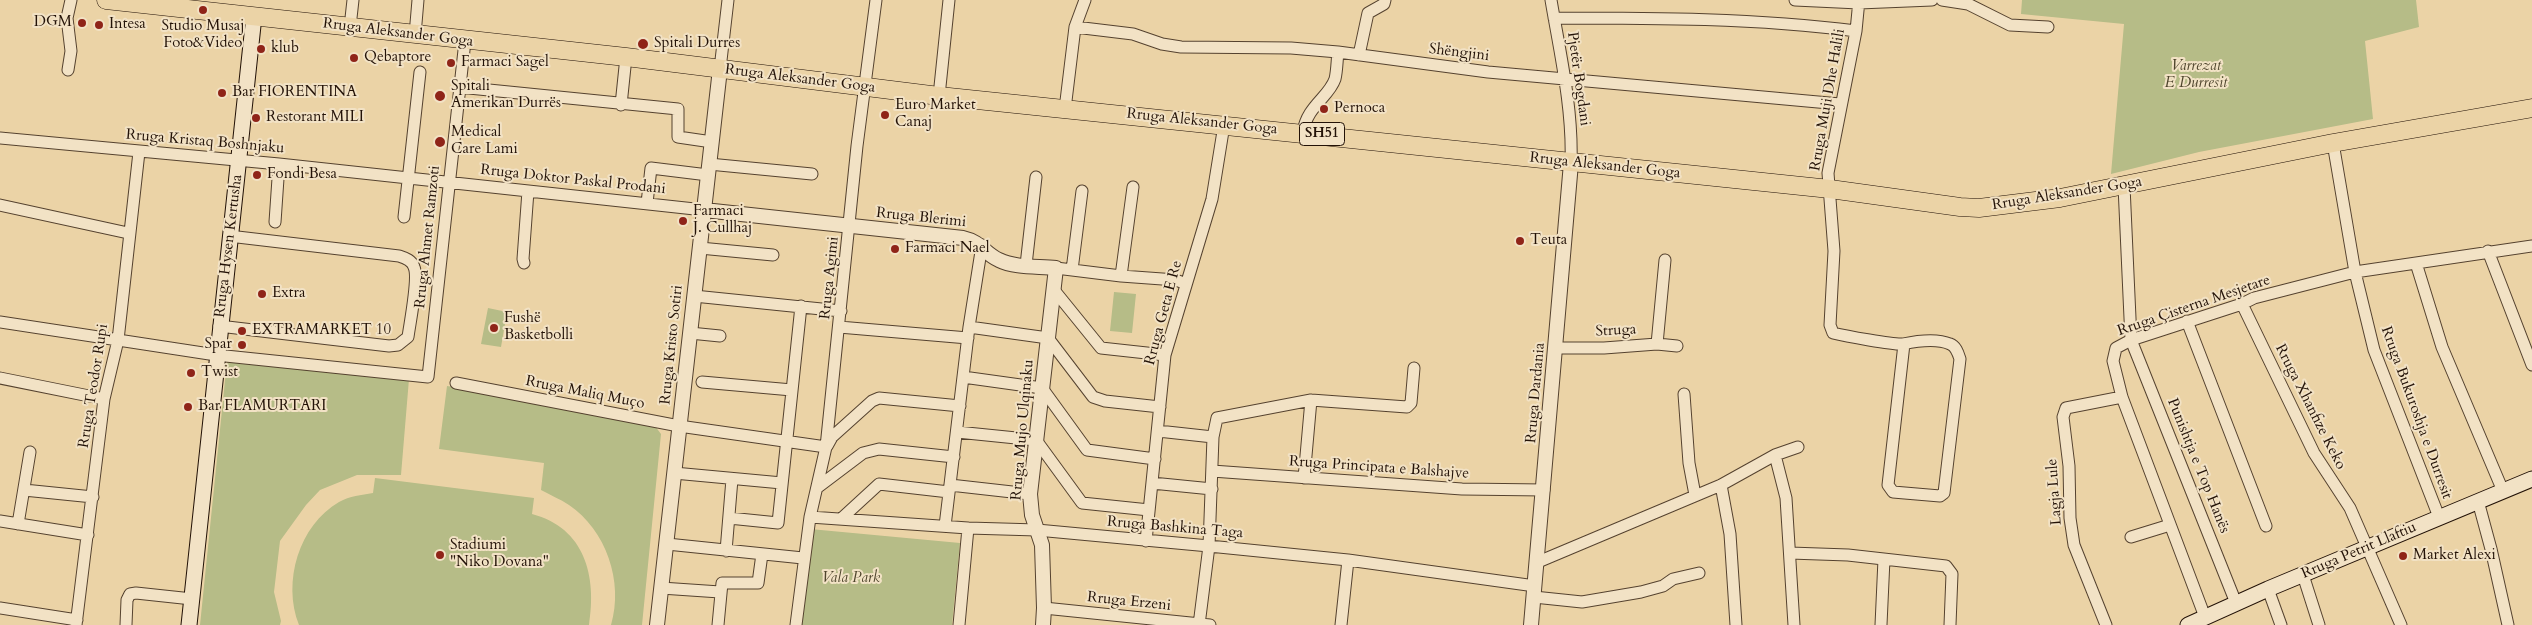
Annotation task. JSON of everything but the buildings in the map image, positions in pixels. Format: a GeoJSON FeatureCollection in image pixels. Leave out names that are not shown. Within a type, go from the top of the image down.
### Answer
{"type":"FeatureCollection","features":[{"type":"Feature","properties":{"kind":"main road","name":"Rruga Aleksander Goga"},"geometry":{"type":"LineString","coordinates":[[106,0],[626,57],[938,96],[1303,132],[1571,163],[1830,189],[1979,208],[2060,198],[2333,143],[2532,108]]}},
{"type":"Feature","properties":{"kind":"main road","name":"Rruga Hysen Kertusha"},"geometry":{"type":"LineString","coordinates":[[189,625],[219,326],[254,16]]}},
{"type":"Feature","properties":{"kind":"main road","name":"Rruga Petrit Llaftiu"},"geometry":{"type":"LineString","coordinates":[[2199,622],[2236,603],[2303,574],[2478,501],[2532,481]]}},
{"type":"Feature","properties":{"kind":"street"},"geometry":{"type":"LineString","coordinates":[[68,70],[71,51],[67,18],[71,0]]}},
{"type":"Feature","properties":{"kind":"street"},"geometry":{"type":"LineString","coordinates":[[350,27],[353,0]]}},
{"type":"Feature","properties":{"kind":"street"},"geometry":{"type":"LineString","coordinates":[[415,35],[418,0]]}},
{"type":"Feature","properties":{"kind":"street"},"geometry":{"type":"LineString","coordinates":[[720,70],[728,0]]}},
{"type":"Feature","properties":{"kind":"street","name":"Rruga Agimi"},"geometry":{"type":"LineString","coordinates":[[796,625],[803,558],[826,447],[857,146],[876,0]]}},
{"type":"Feature","properties":{"kind":"street"},"geometry":{"type":"LineString","coordinates":[[938,96],[949,0]]}},
{"type":"Feature","properties":{"kind":"street"},"geometry":{"type":"LineString","coordinates":[[1065,109],[1076,27],[1085,0]]}},
{"type":"Feature","properties":{"kind":"street"},"geometry":{"type":"LineString","coordinates":[[1359,55],[1368,13],[1384,4],[1385,0]]}},
{"type":"Feature","properties":{"kind":"street","name":"Pjetër Bogdani"},"geometry":{"type":"LineString","coordinates":[[1551,0],[1565,79],[1572,143],[1571,163]]}},
{"type":"Feature","properties":{"kind":"street"},"geometry":{"type":"LineString","coordinates":[[1795,0],[1859,2],[1932,0]]}},
{"type":"Feature","properties":{"kind":"street"},"geometry":{"type":"LineString","coordinates":[[1942,0],[1968,4],[2010,25],[2048,27]]}},
{"type":"Feature","properties":{"kind":"street","name":"Rruga Muji Dhe Halili"},"geometry":{"type":"LineString","coordinates":[[1859,2],[1856,31],[1840,104],[1828,173],[1834,251],[1830,325],[1834,334],[1904,344]]}},
{"type":"Feature","properties":{"kind":"street"},"geometry":{"type":"LineString","coordinates":[[1554,18],[1721,20],[1810,25],[1856,31]]}},
{"type":"Feature","properties":{"kind":"street","name":"Shëngjini"},"geometry":{"type":"LineString","coordinates":[[1076,27],[1132,34],[1162,44],[1181,47],[1291,48],[1338,52],[1565,79],[1840,104]]}},
{"type":"Feature","properties":{"kind":"street","name":"Rruga Ahmet Ramzoti"},"geometry":{"type":"LineString","coordinates":[[216,355],[428,377],[465,40]]}},
{"type":"Feature","properties":{"kind":"street"},"geometry":{"type":"LineString","coordinates":[[1303,132],[1304,122],[1314,105],[1334,80],[1338,52]]}},
{"type":"Feature","properties":{"kind":"street"},"geometry":{"type":"LineString","coordinates":[[621,105],[626,57]]}},
{"type":"Feature","properties":{"kind":"street","name":"Rruga Kristo Sotiri"},"geometry":{"type":"LineString","coordinates":[[657,625],[720,70]]}},
{"type":"Feature","properties":{"kind":"street","name":"Rruga Ahmet Ramzoti"},"geometry":{"type":"LineString","coordinates":[[404,217],[420,72]]}},
{"type":"Feature","properties":{"kind":"street"},"geometry":{"type":"LineString","coordinates":[[459,87],[621,105],[678,109],[678,137],[685,140],[712,142]]}},
{"type":"Feature","properties":{"kind":"street","name":"Rruga Geta E Re"},"geometry":{"type":"LineString","coordinates":[[1146,541],[1165,355],[1212,199],[1224,124]]}},
{"type":"Feature","properties":{"kind":"street","name":"Rruga Kristaq Boshnjaku"},"geometry":{"type":"LineString","coordinates":[[0,138],[408,178]]}},
{"type":"Feature","properties":{"kind":"street","name":"Rruga Bukuroshja e Durresit"},"geometry":{"type":"LineString","coordinates":[[2333,143],[2355,272],[2374,350],[2439,517]]}},
{"type":"Feature","properties":{"kind":"street","name":"Rruga Teodor Rupi"},"geometry":{"type":"LineString","coordinates":[[76,622],[104,399],[118,340],[128,233],[139,152]]}},
{"type":"Feature","properties":{"kind":"street","name":"Rruga Dardania"},"geometry":{"type":"LineString","coordinates":[[1531,625],[1538,562],[1571,163]]}},
{"type":"Feature","properties":{"kind":"street"},"geometry":{"type":"LineString","coordinates":[[275,222],[279,164]]}},
{"type":"Feature","properties":{"kind":"street"},"geometry":{"type":"LineString","coordinates":[[647,203],[651,168],[812,174]]}},
{"type":"Feature","properties":{"kind":"street"},"geometry":{"type":"LineString","coordinates":[[1026,265],[1036,177]]}},
{"type":"Feature","properties":{"kind":"street","name":"Rruga Doktor Paskal Prodani"},"geometry":{"type":"LineString","coordinates":[[408,178],[704,210]]}},
{"type":"Feature","properties":{"kind":"street"},"geometry":{"type":"LineString","coordinates":[[1122,276],[1133,186]]}},
{"type":"Feature","properties":{"kind":"street","name":"Punishtja e Top Hanës"},"geometry":{"type":"LineString","coordinates":[[2124,186],[2131,340],[2236,603]]}},
{"type":"Feature","properties":{"kind":"street"},"geometry":{"type":"LineString","coordinates":[[524,264],[522,259],[528,190]]}},
{"type":"Feature","properties":{"kind":"street"},"geometry":{"type":"LineString","coordinates":[[1072,270],[1082,191]]}},
{"type":"Feature","properties":{"kind":"street"},"geometry":{"type":"LineString","coordinates":[[0,205],[128,233]]}},
{"type":"Feature","properties":{"kind":"street","name":"Rruga Blerimi"},"geometry":{"type":"LineString","coordinates":[[704,210],[963,238],[982,245],[996,258],[1005,263],[1176,280],[1186,284]]}},
{"type":"Feature","properties":{"kind":"street"},"geometry":{"type":"LineString","coordinates":[[219,326],[398,346],[408,337],[415,279],[415,268],[410,261],[399,256],[229,236]]}},
{"type":"Feature","properties":{"kind":"street"},"geometry":{"type":"LineString","coordinates":[[945,526],[968,333],[982,245]]}},
{"type":"Feature","properties":{"kind":"street","name":"Rruga Çisterna Mesjetare"},"geometry":{"type":"LineString","coordinates":[[2199,622],[2170,525],[2122,397],[2114,361],[2116,348],[2131,340],[2242,304],[2254,298],[2355,272],[2532,246]]}},
{"type":"Feature","properties":{"kind":"street"},"geometry":{"type":"LineString","coordinates":[[700,248],[773,255]]}},
{"type":"Feature","properties":{"kind":"street"},"geometry":{"type":"LineString","coordinates":[[2488,252],[2532,365]]}},
{"type":"Feature","properties":{"kind":"street"},"geometry":{"type":"LineString","coordinates":[[1657,344],[1665,260]]}},
{"type":"Feature","properties":{"kind":"street"},"geometry":{"type":"LineString","coordinates":[[2416,263],[2442,347],[2503,491]]}},
{"type":"Feature","properties":{"kind":"street","name":"Rruga Mujo Ulqinaku"},"geometry":{"type":"LineString","coordinates":[[1043,625],[1042,545],[1032,515],[1030,494],[1056,268]]}},
{"type":"Feature","properties":{"kind":"street"},"geometry":{"type":"LineString","coordinates":[[1054,290],[1101,348],[1165,355]]}},
{"type":"Feature","properties":{"kind":"street"},"geometry":{"type":"LineString","coordinates":[[694,296],[841,311]]}},
{"type":"Feature","properties":{"kind":"street","name":"Rruga Xhanfize Keko"},"geometry":{"type":"LineString","coordinates":[[2242,304],[2314,453],[2350,508],[2366,549],[2401,625]]}},
{"type":"Feature","properties":{"kind":"street"},"geometry":{"type":"LineString","coordinates":[[729,518],[778,523],[801,306]]}},
{"type":"Feature","properties":{"kind":"street"},"geometry":{"type":"LineString","coordinates":[[2187,321],[2266,526]]}},
{"type":"Feature","properties":{"kind":"street"},"geometry":{"type":"LineString","coordinates":[[0,322],[216,355]]}},
{"type":"Feature","properties":{"kind":"street"},"geometry":{"type":"LineString","coordinates":[[839,327],[1048,338],[1093,397],[1160,407]]}},
{"type":"Feature","properties":{"kind":"street"},"geometry":{"type":"LineString","coordinates":[[690,333],[720,336]]}},
{"type":"Feature","properties":{"kind":"street"},"geometry":{"type":"LineString","coordinates":[[1917,340],[1950,344],[1958,350],[1960,359],[1944,493],[1940,496],[1893,492],[1888,485],[1904,344],[1917,340]]}},
{"type":"Feature","properties":{"kind":"street","name":"Struga"},"geometry":{"type":"LineString","coordinates":[[1556,348],[1604,348],[1657,344],[1677,346]]}},
{"type":"Feature","properties":{"kind":"street"},"geometry":{"type":"LineString","coordinates":[[1203,625],[1215,421],[1221,415],[1311,400],[1407,407],[1411,403],[1414,368]]}},
{"type":"Feature","properties":{"kind":"street"},"geometry":{"type":"LineString","coordinates":[[0,378],[104,399]]}},
{"type":"Feature","properties":{"kind":"street"},"geometry":{"type":"LineString","coordinates":[[963,378],[1042,388],[1087,450],[1154,459]]}},
{"type":"Feature","properties":{"kind":"street"},"geometry":{"type":"LineString","coordinates":[[702,382],[792,390]]}},
{"type":"Feature","properties":{"kind":"street","name":"Rruga Maliq Muço"},"geometry":{"type":"LineString","coordinates":[[456,383],[680,426],[826,447]]}},
{"type":"Feature","properties":{"kind":"street"},"geometry":{"type":"LineString","coordinates":[[1684,394],[1689,463],[1695,495]]}},
{"type":"Feature","properties":{"kind":"street","name":"Lagja Lule"},"geometry":{"type":"LineString","coordinates":[[2106,625],[2074,544],[2070,518],[2069,466],[2063,417],[2066,408],[2122,397]]}},
{"type":"Feature","properties":{"kind":"street"},"geometry":{"type":"LineString","coordinates":[[826,447],[832,437],[872,400],[879,398],[960,406]]}},
{"type":"Feature","properties":{"kind":"street"},"geometry":{"type":"LineString","coordinates":[[1304,478],[1311,400]]}},
{"type":"Feature","properties":{"kind":"street"},"geometry":{"type":"LineString","coordinates":[[1158,431],[1213,437]]}},
{"type":"Feature","properties":{"kind":"street"},"geometry":{"type":"LineString","coordinates":[[957,432],[1036,440],[1082,503],[1149,510]]}},
{"type":"Feature","properties":{"kind":"street"},"geometry":{"type":"LineString","coordinates":[[1538,562],[1721,485],[1775,455],[1798,447]]}},
{"type":"Feature","properties":{"kind":"street"},"geometry":{"type":"LineString","coordinates":[[818,487],[863,453],[878,449],[954,457]]}},
{"type":"Feature","properties":{"kind":"street"},"geometry":{"type":"LineString","coordinates":[[18,524],[30,452]]}},
{"type":"Feature","properties":{"kind":"street"},"geometry":{"type":"LineString","coordinates":[[1775,455],[1786,498],[1794,625]]}},
{"type":"Feature","properties":{"kind":"street","name":"Rruga Principata e Balshajve"},"geometry":{"type":"LineString","coordinates":[[1212,471],[1462,490],[1544,490]]}},
{"type":"Feature","properties":{"kind":"street"},"geometry":{"type":"LineString","coordinates":[[674,473],[782,483]]}},
{"type":"Feature","properties":{"kind":"street"},"geometry":{"type":"LineString","coordinates":[[726,551],[732,478]]}},
{"type":"Feature","properties":{"kind":"street"},"geometry":{"type":"LineString","coordinates":[[1152,483],[1212,490]]}},
{"type":"Feature","properties":{"kind":"street"},"geometry":{"type":"LineString","coordinates":[[842,518],[879,484],[1030,494]]}},
{"type":"Feature","properties":{"kind":"street"},"geometry":{"type":"LineString","coordinates":[[1721,485],[1730,534],[1736,625]]}},
{"type":"Feature","properties":{"kind":"street"},"geometry":{"type":"LineString","coordinates":[[24,490],[93,498]]}},
{"type":"Feature","properties":{"kind":"street"},"geometry":{"type":"LineString","coordinates":[[2478,501],[2508,625]]}},
{"type":"Feature","properties":{"kind":"street","name":"Rruga Bashkina Taga"},"geometry":{"type":"LineString","coordinates":[[810,517],[968,528],[1037,530],[1348,560],[1535,591],[1582,602],[1641,592],[1663,586],[1672,579],[1699,573]]}},
{"type":"Feature","properties":{"kind":"street"},"geometry":{"type":"LineString","coordinates":[[0,521],[88,535]]}},
{"type":"Feature","properties":{"kind":"street"},"geometry":{"type":"LineString","coordinates":[[2131,537],[2170,525]]}},
{"type":"Feature","properties":{"kind":"street"},"geometry":{"type":"LineString","coordinates":[[959,625],[968,528]]}},
{"type":"Feature","properties":{"kind":"street"},"geometry":{"type":"LineString","coordinates":[[667,544],[803,558]]}},
{"type":"Feature","properties":{"kind":"street"},"geometry":{"type":"LineString","coordinates":[[1790,553],[1939,564],[1950,568],[1952,588],[1950,625]]}},
{"type":"Feature","properties":{"kind":"street"},"geometry":{"type":"LineString","coordinates":[[718,625],[722,583],[758,583],[762,554]]}},
{"type":"Feature","properties":{"kind":"street"},"geometry":{"type":"LineString","coordinates":[[1881,625],[1884,559]]}},
{"type":"Feature","properties":{"kind":"street"},"geometry":{"type":"LineString","coordinates":[[1341,625],[1348,560]]}},
{"type":"Feature","properties":{"kind":"street"},"geometry":{"type":"LineString","coordinates":[[2303,574],[2319,625]]}},
{"type":"Feature","properties":{"kind":"street"},"geometry":{"type":"LineString","coordinates":[[661,588],[720,592]]}},
{"type":"Feature","properties":{"kind":"street"},"geometry":{"type":"LineString","coordinates":[[2268,589],[2281,625]]}},
{"type":"Feature","properties":{"kind":"street"},"geometry":{"type":"LineString","coordinates":[[126,625],[130,594],[136,592],[192,599]]}},
{"type":"Feature","properties":{"kind":"street"},"geometry":{"type":"LineString","coordinates":[[0,608],[76,622]]}},
{"type":"Feature","properties":{"kind":"street","name":"Rruga Erzeni"},"geometry":{"type":"LineString","coordinates":[[1044,608],[1203,625]]}},
{"type":"Feature","properties":{"kind":"green space","name":"Varrezat E Durresit"},"geometry":{"type":"Polygon","coordinates":[[[2022,0],[2416,0],[2419,27],[2365,41],[2373,119],[2199,152],[2111,174],[2124,24],[2021,14],[2022,0]]]}},
{"type":"Feature","properties":{"kind":"green space"},"geometry":{"type":"Polygon","coordinates":[[[1114,292],[1136,294],[1132,333],[1110,331],[1114,292]]]}},
{"type":"Feature","properties":{"kind":"green space","name":"Fushë Basketbolli"},"geometry":{"type":"Polygon","coordinates":[[[488,308],[507,312],[501,347],[481,344],[488,308]]]}},
{"type":"Feature","properties":{"kind":"green space"},"geometry":{"type":"Polygon","coordinates":[[[227,361],[409,379],[401,475],[357,475],[320,490],[306,505],[280,541],[274,592],[281,621],[280,625],[200,625],[227,361]]]}},
{"type":"Feature","properties":{"kind":"green space"},"geometry":{"type":"Polygon","coordinates":[[[447,386],[516,397],[655,426],[661,434],[642,625],[611,625],[615,592],[609,558],[593,528],[582,516],[566,503],[541,490],[544,463],[439,449],[447,386]]]}},
{"type":"Feature","properties":{"kind":"green space","name":"Stadiumi \"Niko Dovana\""},"geometry":{"type":"Polygon","coordinates":[[[375,478],[534,498],[532,514],[550,521],[564,530],[575,542],[583,556],[591,589],[589,625],[299,625],[292,591],[298,556],[304,540],[313,525],[325,512],[339,502],[351,497],[373,493],[375,478]]]}},
{"type":"Feature","properties":{"kind":"green space","name":"Vala Park"},"geometry":{"type":"Polygon","coordinates":[[[810,529],[960,543],[952,625],[801,625],[810,529]]]}},
{"type":"Feature","properties":{"kind":"place","name":"Studio Musaj Foto&Video"},"geometry":{"type":"Point","coordinates":[203,10]}},
{"type":"Feature","properties":{"kind":"place","name":"DGM"},"geometry":{"type":"Point","coordinates":[82,23]}},
{"type":"Feature","properties":{"kind":"place","name":"Intesa"},"geometry":{"type":"Point","coordinates":[99,25]}},
{"type":"Feature","properties":{"kind":"place","name":"Spitali Durres"},"geometry":{"type":"Point","coordinates":[643,44]}},
{"type":"Feature","properties":{"kind":"place","name":"klub"},"geometry":{"type":"Point","coordinates":[261,49]}},
{"type":"Feature","properties":{"kind":"place","name":"Qebaptore"},"geometry":{"type":"Point","coordinates":[354,58]}},
{"type":"Feature","properties":{"kind":"place","name":"Farmaci Sagel"},"geometry":{"type":"Point","coordinates":[451,63]}},
{"type":"Feature","properties":{"kind":"place","name":"Bar FIORENTINA"},"geometry":{"type":"Point","coordinates":[222,93]}},
{"type":"Feature","properties":{"kind":"place","name":"Spitali Amerikan Durrës"},"geometry":{"type":"Point","coordinates":[440,96]}},
{"type":"Feature","properties":{"kind":"place","name":"Pernoca"},"geometry":{"type":"Point","coordinates":[1324,109]}},
{"type":"Feature","properties":{"kind":"place","name":"Euro Market Canaj"},"geometry":{"type":"Point","coordinates":[885,115]}},
{"type":"Feature","properties":{"kind":"place","name":"Restorant MILI"},"geometry":{"type":"Point","coordinates":[256,118]}},
{"type":"Feature","properties":{"kind":"place","name":"Medical Care Lami"},"geometry":{"type":"Point","coordinates":[440,142]}},
{"type":"Feature","properties":{"kind":"place","name":"Fondi Besa"},"geometry":{"type":"Point","coordinates":[257,175]}},
{"type":"Feature","properties":{"kind":"place","name":"Farmaci J. Cullhaj"},"geometry":{"type":"Point","coordinates":[683,221]}},
{"type":"Feature","properties":{"kind":"place","name":"Teuta"},"geometry":{"type":"Point","coordinates":[1520,241]}},
{"type":"Feature","properties":{"kind":"place","name":"Farmaci Nael"},"geometry":{"type":"Point","coordinates":[895,249]}},
{"type":"Feature","properties":{"kind":"place","name":"Extra"},"geometry":{"type":"Point","coordinates":[262,294]}},
{"type":"Feature","properties":{"kind":"place","name":"Fushë Basketbolli"},"geometry":{"type":"Point","coordinates":[494,328]}},
{"type":"Feature","properties":{"kind":"place","name":"EXTRAMARKET 10"},"geometry":{"type":"Point","coordinates":[242,331]}},
{"type":"Feature","properties":{"kind":"place","name":"Spar"},"geometry":{"type":"Point","coordinates":[242,345]}},
{"type":"Feature","properties":{"kind":"place","name":"Twist"},"geometry":{"type":"Point","coordinates":[191,373]}},
{"type":"Feature","properties":{"kind":"place","name":"Bar FLAMURTARI"},"geometry":{"type":"Point","coordinates":[188,407]}},
{"type":"Feature","properties":{"kind":"place","name":"Stadiumi \"Niko Dovana\""},"geometry":{"type":"Point","coordinates":[440,555]}},
{"type":"Feature","properties":{"kind":"place","name":"Market Alexi"},"geometry":{"type":"Point","coordinates":[2403,556]}}]}
